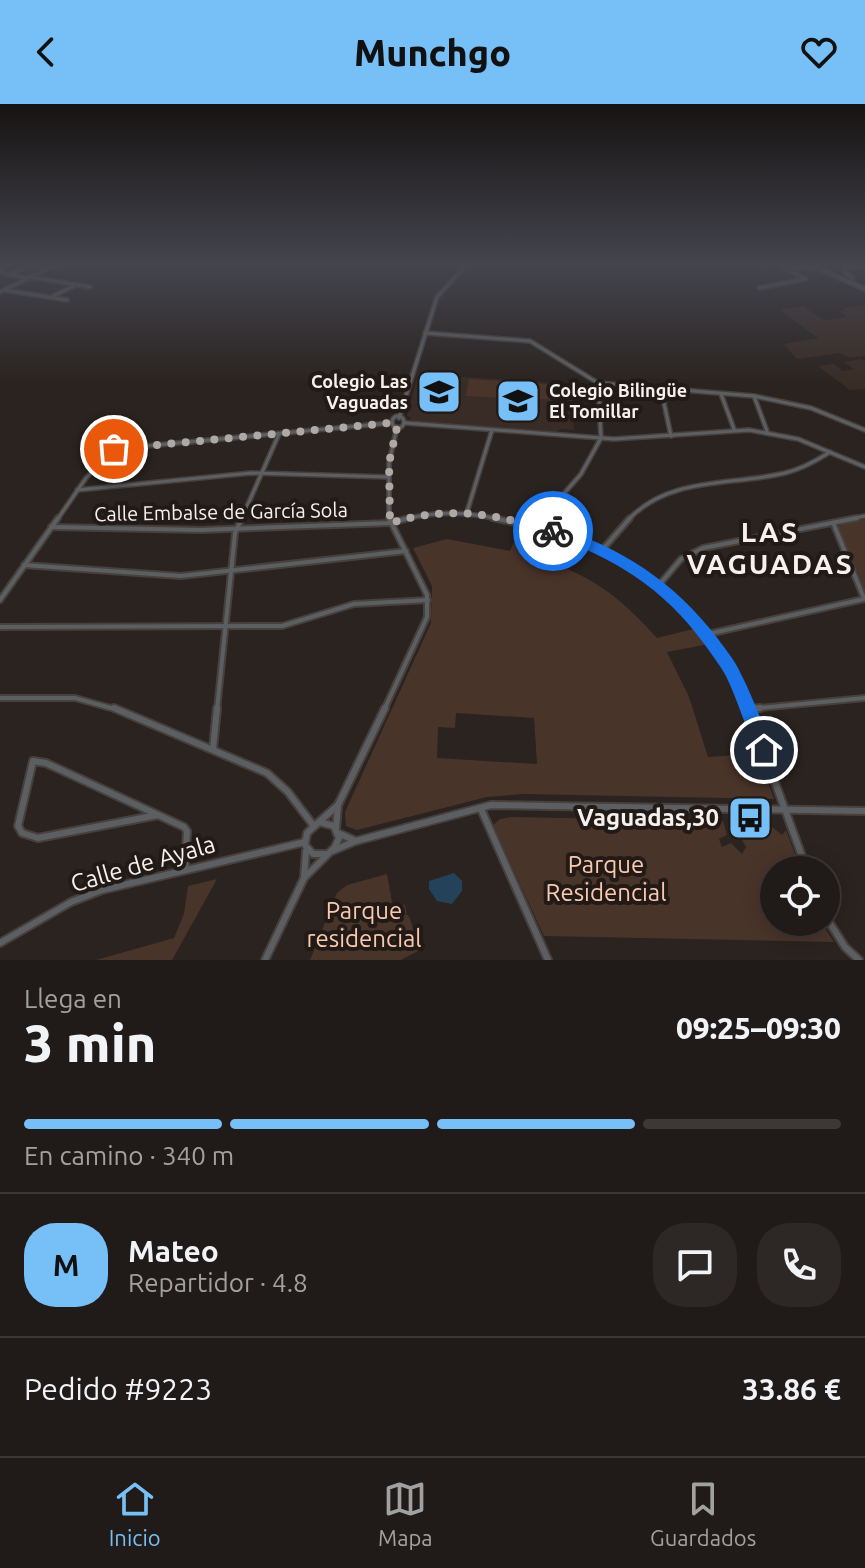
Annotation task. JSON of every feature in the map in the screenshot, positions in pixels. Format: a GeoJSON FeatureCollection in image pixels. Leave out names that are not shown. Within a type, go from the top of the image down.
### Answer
{"type":"FeatureCollection","features":[{"type":"Feature","properties":{"kind":"street"},"geometry":{"type":"LineString","coordinates":[[0,600],[77,490],[114,449],[390,423],[399,418],[434,305]]}},
{"type":"Feature","properties":{"kind":"street"},"geometry":{"type":"LineString","coordinates":[[425,333],[530,341],[598,383],[754,396],[811,408],[865,430]]}},
{"type":"Feature","properties":{"kind":"street"},"geometry":{"type":"LineString","coordinates":[[535,526],[588,467],[601,438],[598,383]]}},
{"type":"Feature","properties":{"kind":"street"},"geometry":{"type":"LineString","coordinates":[[661,389],[671,436]]}},
{"type":"Feature","properties":{"kind":"street"},"geometry":{"type":"LineString","coordinates":[[721,394],[734,429]]}},
{"type":"Feature","properties":{"kind":"street"},"geometry":{"type":"LineString","coordinates":[[754,396],[768,432]]}},
{"type":"Feature","properties":{"kind":"street"},"geometry":{"type":"LineString","coordinates":[[399,418],[406,423]]}},
{"type":"Feature","properties":{"kind":"street"},"geometry":{"type":"LineString","coordinates":[[390,423],[397,427]]}},
{"type":"Feature","properties":{"kind":"street"},"geometry":{"type":"LineString","coordinates":[[397,427],[406,423],[601,438],[671,436],[734,429],[798,439],[865,467]]}},
{"type":"Feature","properties":{"kind":"street"},"geometry":{"type":"LineString","coordinates":[[304,878],[306,845],[316,824],[338,805],[427,617],[428,600],[424,585],[390,523],[389,477],[397,427]]}},
{"type":"Feature","properties":{"kind":"street"},"geometry":{"type":"LineString","coordinates":[[467,512],[492,430]]}},
{"type":"Feature","properties":{"kind":"street"},"geometry":{"type":"LineString","coordinates":[[213,750],[236,528],[279,434]]}},
{"type":"Feature","properties":{"kind":"street"},"geometry":{"type":"LineString","coordinates":[[603,549],[652,500],[676,491],[803,469],[830,452]]}},
{"type":"Feature","properties":{"kind":"street"},"geometry":{"type":"LineString","coordinates":[[77,490],[260,473],[389,477]]}},
{"type":"Feature","properties":{"kind":"street","name":"Calle Embalse de García Sola"},"geometry":{"type":"LineString","coordinates":[[51,527],[236,528],[390,523],[425,513],[467,512],[535,526],[603,549],[659,585],[708,634],[732,671],[749,709],[802,856]]}},
{"type":"Feature","properties":{"kind":"street"},"geometry":{"type":"LineString","coordinates":[[659,585],[681,559],[703,548],[865,516]]}},
{"type":"Feature","properties":{"kind":"street"},"geometry":{"type":"LineString","coordinates":[[708,634],[865,599],[833,524]]}},
{"type":"Feature","properties":{"kind":"street"},"geometry":{"type":"LineString","coordinates":[[24,565],[181,576],[406,551]]}},
{"type":"Feature","properties":{"kind":"street"},"geometry":{"type":"LineString","coordinates":[[0,627],[282,626],[354,604],[428,600]]}},
{"type":"Feature","properties":{"kind":"street"},"geometry":{"type":"LineString","coordinates":[[0,698],[88,700],[267,773],[316,824]]}},
{"type":"Feature","properties":{"kind":"street"},"geometry":{"type":"LineString","coordinates":[[749,709],[865,698]]}},
{"type":"Feature","properties":{"kind":"street"},"geometry":{"type":"LineString","coordinates":[[158,815],[38,838],[22,833],[18,826],[33,761],[56,768],[158,815],[187,831],[185,869]]}},
{"type":"Feature","properties":{"kind":"street"},"geometry":{"type":"LineString","coordinates":[[306,845],[317,856],[356,841],[481,808],[512,804],[865,811]]}},
{"type":"Feature","properties":{"kind":"street"},"geometry":{"type":"LineString","coordinates":[[265,960],[304,878],[338,843],[338,805]]}},
{"type":"Feature","properties":{"kind":"street"},"geometry":{"type":"LineString","coordinates":[[481,808],[548,960]]}},
{"type":"Feature","properties":{"kind":"street"},"geometry":{"type":"LineString","coordinates":[[316,824],[327,822],[356,841]]}},
{"type":"Feature","properties":{"kind":"street","name":"Calle de Ayala"},"geometry":{"type":"LineString","coordinates":[[0,943],[81,898],[185,869],[306,845]]}},
{"type":"Feature","properties":{"kind":"street"},"geometry":{"type":"LineString","coordinates":[[838,936],[859,960]]}},
{"type":"Feature","properties":{"kind":"shaded area"},"geometry":{"type":"Polygon","coordinates":[[[865,305],[865,356],[849,358],[840,353],[797,359],[784,344],[818,338],[780,310],[803,306],[824,320],[847,317],[839,311],[845,310],[842,308],[865,305]]]}},
{"type":"Feature","properties":{"kind":"shaded area"},"geometry":{"type":"Polygon","coordinates":[[[861,359],[865,362],[865,389],[850,390],[818,366],[833,364],[843,371],[854,369],[844,362],[861,359]]]}},
{"type":"Feature","properties":{"kind":"shaded area","name":"Colegio Bilingüe El Tomillar"},"geometry":{"type":"Polygon","coordinates":[[[418,374],[572,384],[574,430],[561,429],[557,432],[414,422],[407,415],[418,374]]]}},
{"type":"Feature","properties":{"kind":"green space"},"geometry":{"type":"Polygon","coordinates":[[[469,379],[558,385],[558,400],[466,396],[469,379]]]}},
{"type":"Feature","properties":{"kind":"green space"},"geometry":{"type":"Polygon","coordinates":[[[865,519],[865,590],[838,526],[865,519]]]}},
{"type":"Feature","properties":{"kind":"green space"},"geometry":{"type":"Polygon","coordinates":[[[521,527],[533,529],[526,554],[599,586],[657,638],[697,628],[709,644],[667,652],[689,697],[708,757],[758,754],[774,799],[524,794],[487,797],[357,830],[346,826],[345,812],[431,623],[432,586],[413,548],[447,539],[510,551],[521,527]],[[456,713],[455,728],[438,727],[437,758],[537,764],[534,718],[456,713]]]}},
{"type":"Feature","properties":{"kind":"green space","name":"Parque Residencial"},"geometry":{"type":"Polygon","coordinates":[[[500,819],[723,821],[727,835],[719,839],[722,847],[731,843],[742,854],[746,847],[732,822],[766,822],[782,835],[786,830],[796,856],[760,856],[760,936],[830,936],[834,942],[544,936],[493,825],[500,819]]]}},
{"type":"Feature","properties":{"kind":"green space","name":"Parque residencial"},"geometry":{"type":"Polygon","coordinates":[[[387,874],[392,902],[405,905],[407,914],[397,907],[397,910],[409,916],[420,950],[401,960],[310,960],[337,893],[347,885],[387,874]]]}},
{"type":"Feature","properties":{"kind":"green space"},"geometry":{"type":"Polygon","coordinates":[[[217,879],[172,960],[96,960],[174,938],[184,914],[188,886],[217,879]]]}},
{"type":"Feature","properties":{"kind":"water"},"geometry":{"type":"Polygon","coordinates":[[[454,873],[462,881],[462,891],[452,904],[437,901],[429,889],[429,881],[454,873]]]}},
{"type":"Feature","properties":{"kind":"way so far"},"geometry":{"type":"LineString","coordinates":[[114,449],[390,423],[397,427],[389,463],[390,523],[425,513],[467,512],[553,531]]}},
{"type":"Feature","properties":{"kind":"place","name":"Colegio Las Vaguadas"},"geometry":{"type":"Point","coordinates":[439,392]}},
{"type":"Feature","properties":{"kind":"place","name":"Colegio Bilingüe El Tomillar"},"geometry":{"type":"Point","coordinates":[518,401]}},
{"type":"Feature","properties":{"kind":"place","name":"Vaguadas,30"},"geometry":{"type":"Point","coordinates":[750,818]}},
{"type":"Feature","properties":{"kind":"district","name":"LAS VAGUADAS"},"geometry":{"type":"Point","coordinates":[770,548]}},
{"type":"Feature","properties":{"kind":"route"},"geometry":{"type":"LineString","coordinates":[[553,531],[603,549],[626,562],[659,585],[689,612],[732,671],[764,750]]}}]}
